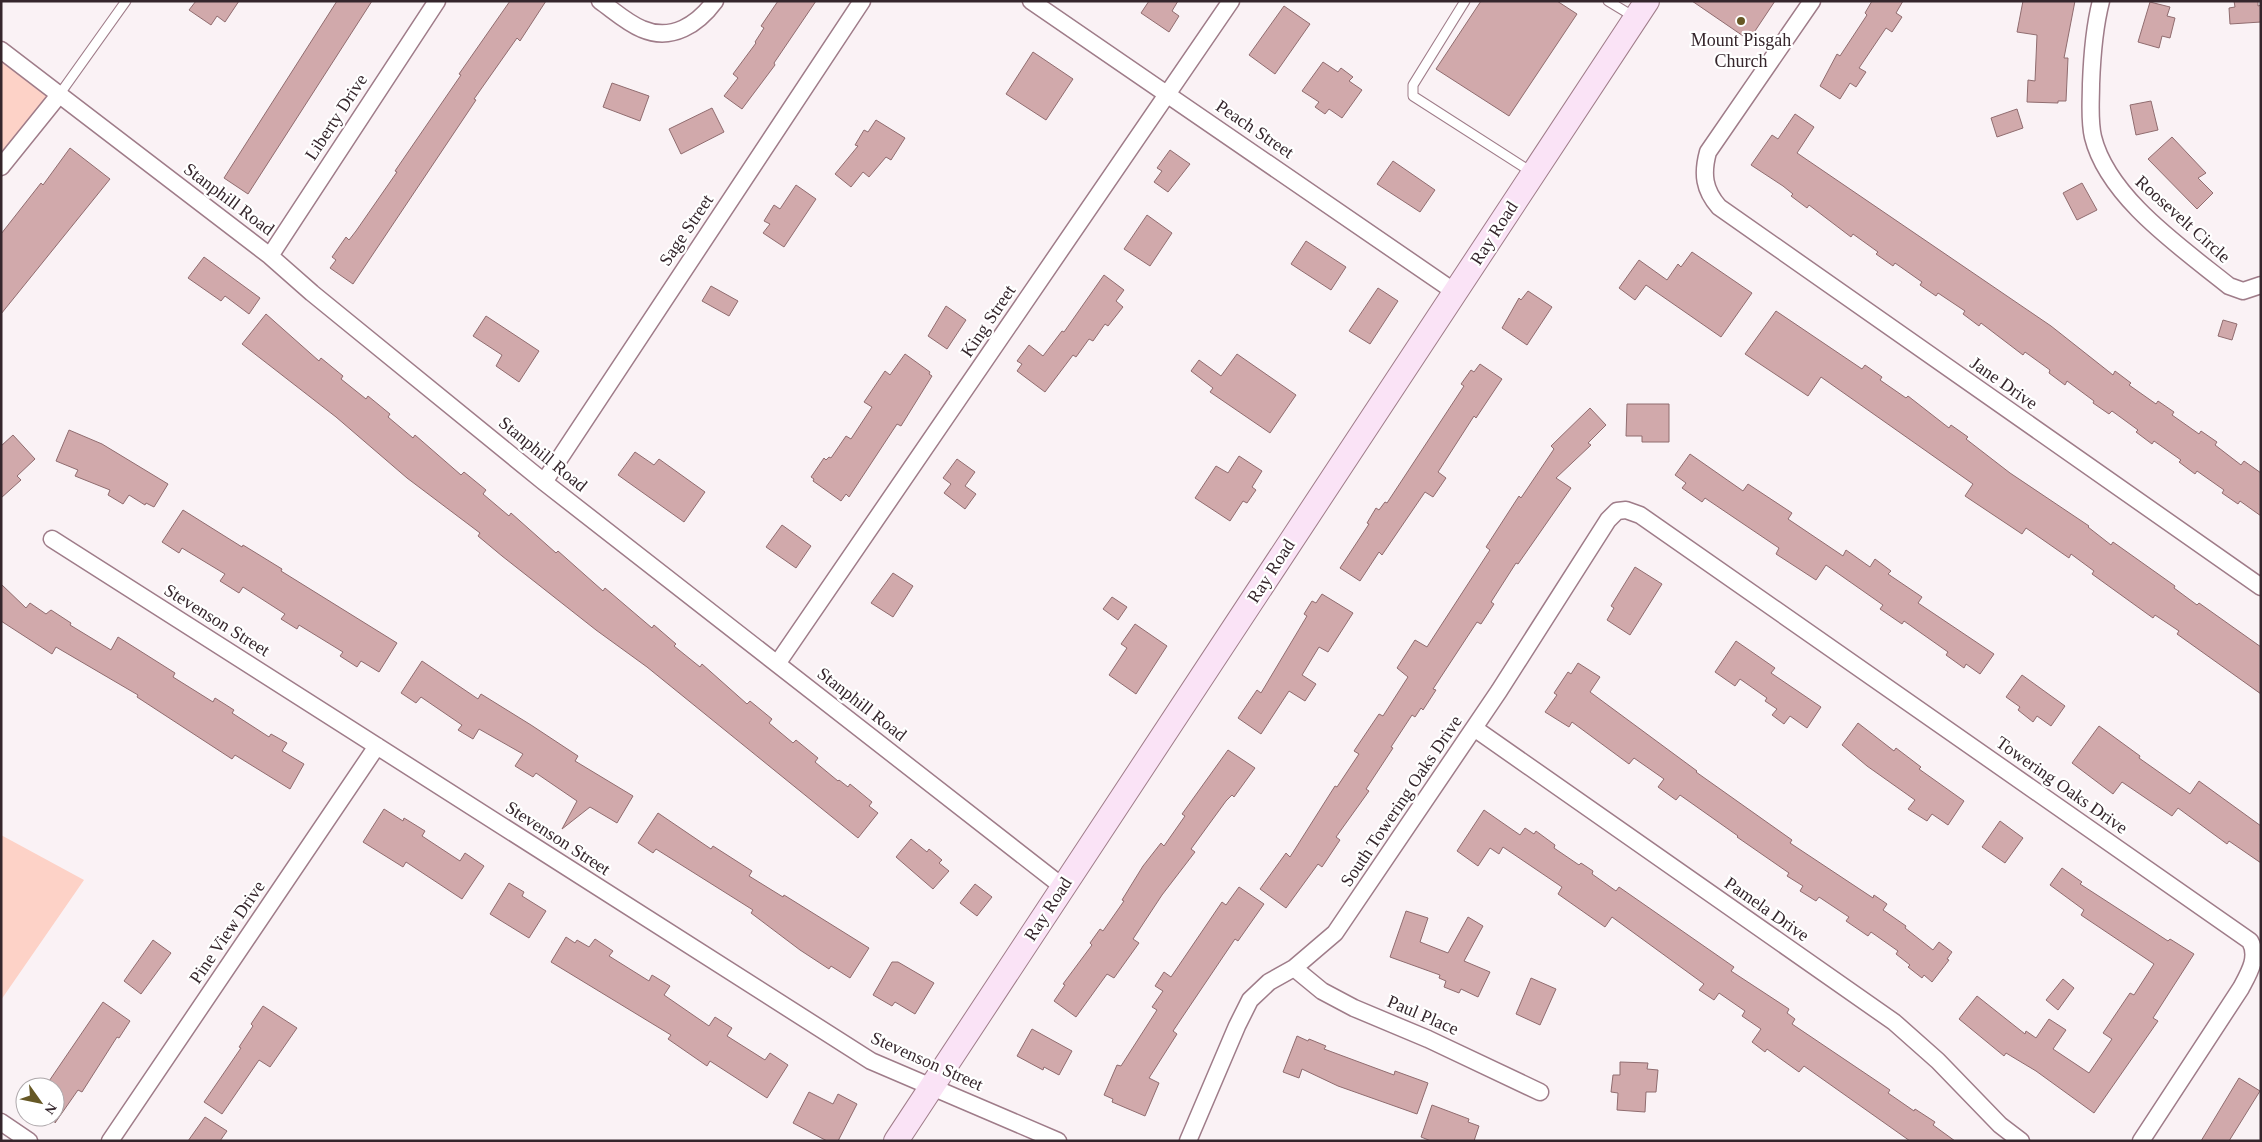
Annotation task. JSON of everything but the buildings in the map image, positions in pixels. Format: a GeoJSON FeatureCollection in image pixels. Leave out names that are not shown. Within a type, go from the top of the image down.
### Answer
{"type":"FeatureCollection","features":[{"type":"Feature","properties":{"kind":"street","name":"Liberty Drive"},"geometry":{"type":"LineString","coordinates":[[270,256],[436,1]]}},
{"type":"Feature","properties":{"kind":"street"},"geometry":{"type":"LineString","coordinates":[[600,1],[642,29],[653,32],[672,33],[689,27],[704,16],[715,1]]}},
{"type":"Feature","properties":{"kind":"street","name":"Sage Street"},"geometry":{"type":"LineString","coordinates":[[544,482],[862,1]]}},
{"type":"Feature","properties":{"kind":"street","name":"Peach Street"},"geometry":{"type":"LineString","coordinates":[[1031,1],[1455,292]]}},
{"type":"Feature","properties":{"kind":"street","name":"King Street"},"geometry":{"type":"LineString","coordinates":[[777,664],[1231,1]]}},
{"type":"Feature","properties":{"kind":"street","name":"Jane Drive"},"geometry":{"type":"LineString","coordinates":[[1812,1],[1708,152],[1704,168],[1705,184],[1712,199],[1725,211],[2261,587]]}},
{"type":"Feature","properties":{"kind":"street","name":"Roosevelt Circle"},"geometry":{"type":"LineString","coordinates":[[2101,1],[2097,17],[2091,66],[2090,113],[2093,137],[2105,169],[2119,190],[2140,211],[2229,286],[2243,291],[2261,285]]}},
{"type":"Feature","properties":{"kind":"street","name":"Ray Road"},"geometry":{"type":"LineString","coordinates":[[896,1141],[1641,10]]}},
{"type":"Feature","properties":{"kind":"street","name":"Stanphill Road"},"geometry":{"type":"LineString","coordinates":[[1,50],[270,256],[312,293],[544,482],[1063,887]]}},
{"type":"Feature","properties":{"kind":"street"},"geometry":{"type":"LineString","coordinates":[[1,167],[59,95]]}},
{"type":"Feature","properties":{"kind":"street","name":"South Towering Oaks Drive"},"geometry":{"type":"LineString","coordinates":[[1188,1141],[1250,1000],[1269,982],[1294,968],[1335,933],[1474,728],[1608,520],[1616,511],[1626,510],[1640,515],[1659,528]]}},
{"type":"Feature","properties":{"kind":"street","name":"Towering Oaks Drive"},"geometry":{"type":"LineString","coordinates":[[1659,528],[2250,941],[2254,948],[2254,955],[2247,976],[2211,1036],[2141,1141]]}},
{"type":"Feature","properties":{"kind":"street","name":"Stevenson Street"},"geometry":{"type":"LineString","coordinates":[[52,540],[870,1061],[1058,1141]]}},
{"type":"Feature","properties":{"kind":"street","name":"Pamela Drive"},"geometry":{"type":"LineString","coordinates":[[1474,728],[1894,1022],[1938,1061],[2000,1125],[2021,1141]]}},
{"type":"Feature","properties":{"kind":"street","name":"Pine View Drive"},"geometry":{"type":"LineString","coordinates":[[110,1141],[377,746]]}},
{"type":"Feature","properties":{"kind":"street","name":"Paul Place"},"geometry":{"type":"LineString","coordinates":[[1294,968],[1322,991],[1354,1008],[1437,1043],[1540,1092]]}},
{"type":"Feature","properties":{"kind":"street"},"geometry":{"type":"LineString","coordinates":[[1,1122],[29,1141]]}},
{"type":"Feature","properties":{"kind":"lane"},"geometry":{"type":"LineString","coordinates":[[59,95],[126,1]]}},
{"type":"Feature","properties":{"kind":"lane"},"geometry":{"type":"LineString","coordinates":[[1465,1],[1413,86],[1413,96],[1533,174]]}},
{"type":"Feature","properties":{"kind":"lane"},"geometry":{"type":"LineString","coordinates":[[1608,1],[1641,10]]}},
{"type":"Feature","properties":{"kind":"shaded area"},"geometry":{"type":"Polygon","coordinates":[[[1,51],[59,95],[1,167],[1,51]]]}},
{"type":"Feature","properties":{"kind":"shaded area"},"geometry":{"type":"Polygon","coordinates":[[[1,835],[84,880],[1,1000],[1,835]]]}},
{"type":"Feature","properties":{"kind":"place","name":"Mount Pisgah Church"},"geometry":{"type":"Point","coordinates":[1741,21]}}]}
